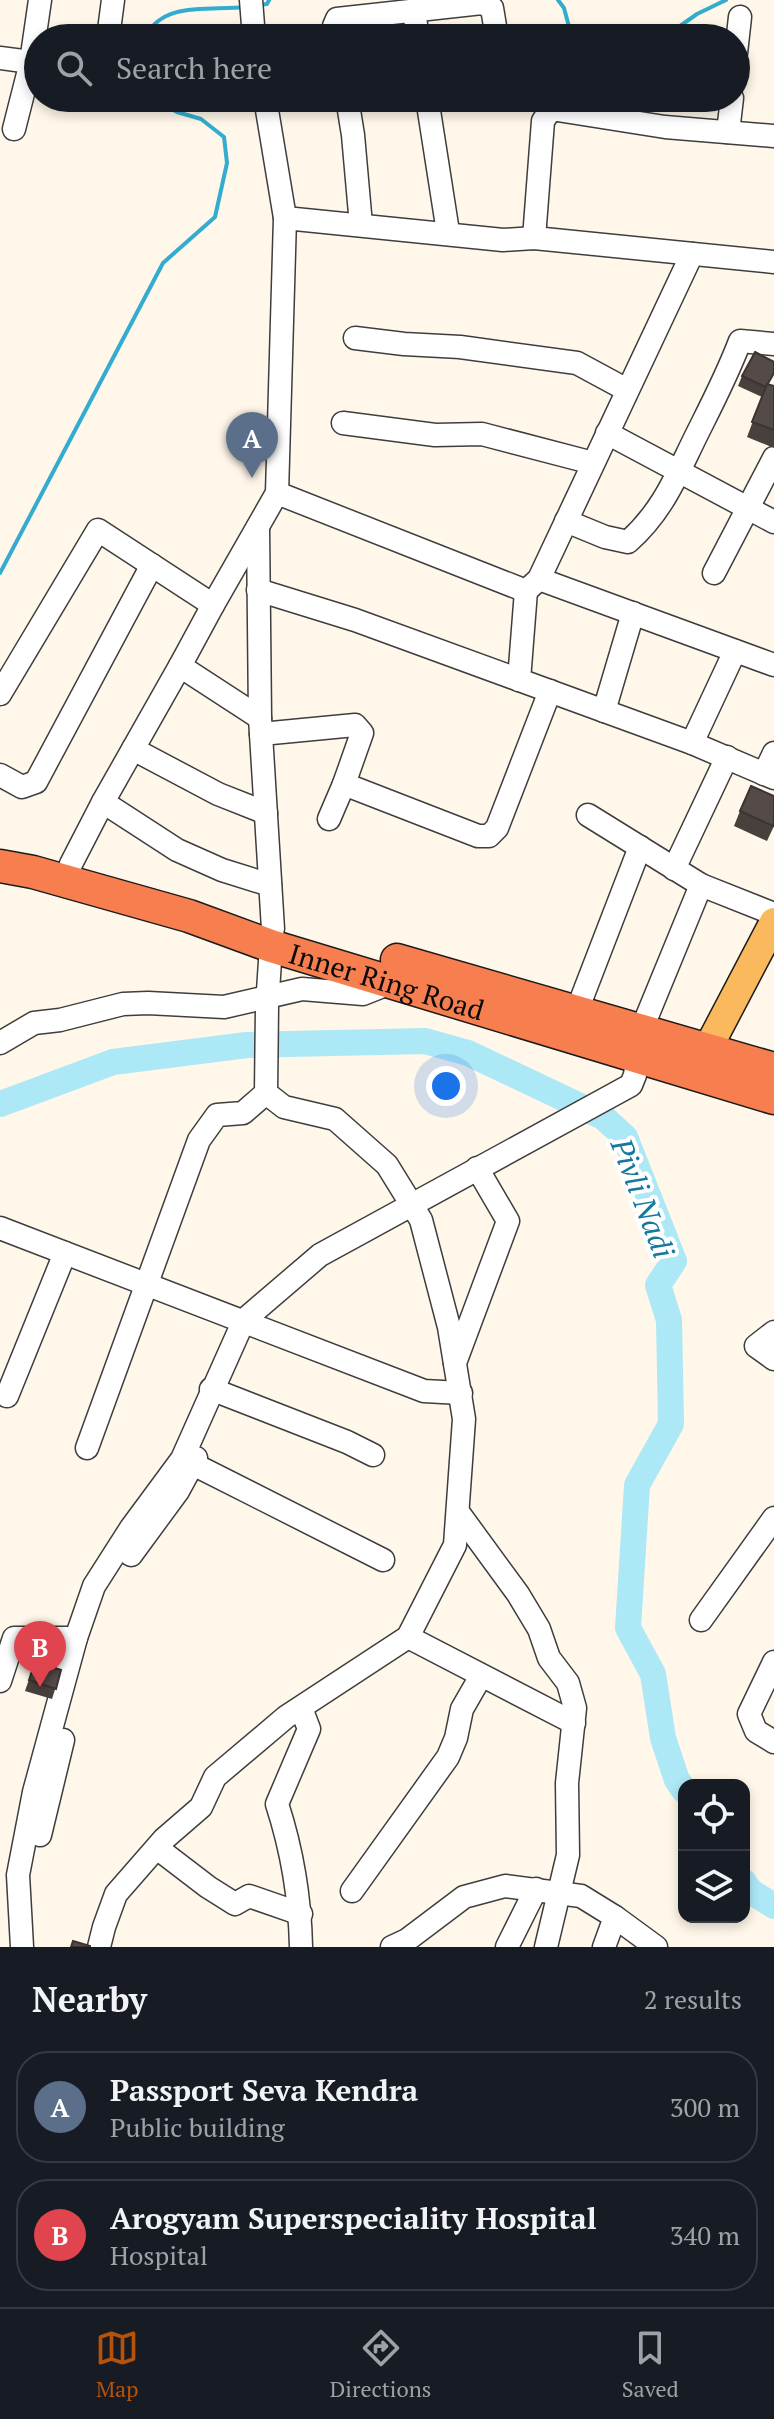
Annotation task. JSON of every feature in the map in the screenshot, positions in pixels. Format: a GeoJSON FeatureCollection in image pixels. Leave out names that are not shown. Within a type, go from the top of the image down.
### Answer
{"type":"FeatureCollection","features":[{"type":"Feature","properties":{"kind":"highway","name":"Inner Ring Road"},"geometry":{"type":"LineString","coordinates":[[0,846],[68,873],[636,1058],[774,1069]]}},
{"type":"Feature","properties":{"kind":"highway","name":"Inner Ring Road"},"geometry":{"type":"LineString","coordinates":[[0,866],[68,873]]}},
{"type":"Feature","properties":{"kind":"highway","name":"Inner Ring Road"},"geometry":{"type":"LineString","coordinates":[[272,937],[429,969],[576,1013],[636,1058]]}},
{"type":"Feature","properties":{"kind":"highway","name":"Inner Ring Road"},"geometry":{"type":"LineString","coordinates":[[701,1062],[774,1098]]}},
{"type":"Feature","properties":{"kind":"main road"},"geometry":{"type":"LineString","coordinates":[[701,1062],[772,929]]}},
{"type":"Feature","properties":{"kind":"street"},"geometry":{"type":"LineString","coordinates":[[38,24],[40,0]]}},
{"type":"Feature","properties":{"kind":"street"},"geometry":{"type":"LineString","coordinates":[[110,24],[113,0]]}},
{"type":"Feature","properties":{"kind":"street"},"geometry":{"type":"LineString","coordinates":[[251,0],[253,24]]}},
{"type":"Feature","properties":{"kind":"street"},"geometry":{"type":"LineString","coordinates":[[335,24],[337,19],[482,3],[492,8],[495,24]]}},
{"type":"Feature","properties":{"kind":"street"},"geometry":{"type":"LineString","coordinates":[[414,11],[416,24]]}},
{"type":"Feature","properties":{"kind":"street"},"geometry":{"type":"LineString","coordinates":[[739,24],[740,17]]}},
{"type":"Feature","properties":{"kind":"street"},"geometry":{"type":"LineString","coordinates":[[0,58],[24,62]]}},
{"type":"Feature","properties":{"kind":"street"},"geometry":{"type":"LineString","coordinates":[[14,129],[24,96]]}},
{"type":"Feature","properties":{"kind":"street"},"geometry":{"type":"LineString","coordinates":[[68,873],[103,802],[277,493],[285,218],[265,112]]}},
{"type":"Feature","properties":{"kind":"street"},"geometry":{"type":"LineString","coordinates":[[349,112],[361,225]]}},
{"type":"Feature","properties":{"kind":"street"},"geometry":{"type":"LineString","coordinates":[[429,112],[448,232]]}},
{"type":"Feature","properties":{"kind":"street"},"geometry":{"type":"LineString","coordinates":[[534,238],[543,121],[549,112]]}},
{"type":"Feature","properties":{"kind":"street"},"geometry":{"type":"LineString","coordinates":[[570,112],[665,127],[774,136]]}},
{"type":"Feature","properties":{"kind":"street"},"geometry":{"type":"LineString","coordinates":[[728,132],[730,112]]}},
{"type":"Feature","properties":{"kind":"street"},"geometry":{"type":"LineString","coordinates":[[285,218],[448,232],[503,240],[532,250],[774,262]]}},
{"type":"Feature","properties":{"kind":"street"},"geometry":{"type":"LineString","coordinates":[[503,240],[534,238],[774,272]]}},
{"type":"Feature","properties":{"kind":"street"},"geometry":{"type":"LineString","coordinates":[[519,680],[532,585],[566,521],[690,259]]}},
{"type":"Feature","properties":{"kind":"street"},"geometry":{"type":"LineString","coordinates":[[355,338],[460,347],[577,363],[627,390]]}},
{"type":"Feature","properties":{"kind":"street"},"geometry":{"type":"LineString","coordinates":[[566,521],[605,537],[628,542],[649,523],[667,496],[740,341],[774,344]]}},
{"type":"Feature","properties":{"kind":"street"},"geometry":{"type":"LineString","coordinates":[[343,423],[435,435],[482,434],[593,463]]}},
{"type":"Feature","properties":{"kind":"street"},"geometry":{"type":"LineString","coordinates":[[607,433],[774,522]]}},
{"type":"Feature","properties":{"kind":"street"},"geometry":{"type":"LineString","coordinates":[[714,573],[774,458]]}},
{"type":"Feature","properties":{"kind":"street"},"geometry":{"type":"LineString","coordinates":[[277,493],[532,585],[633,613],[774,665]]}},
{"type":"Feature","properties":{"kind":"street"},"geometry":{"type":"LineString","coordinates":[[87,1448],[199,1140],[217,1115],[243,1113],[266,1093],[267,1001],[272,937],[260,726],[258,526]]}},
{"type":"Feature","properties":{"kind":"street"},"geometry":{"type":"LineString","coordinates":[[0,694],[98,530],[213,605]]}},
{"type":"Feature","properties":{"kind":"street"},"geometry":{"type":"LineString","coordinates":[[0,775],[22,787],[36,782],[152,565]]}},
{"type":"Feature","properties":{"kind":"street"},"geometry":{"type":"LineString","coordinates":[[258,590],[355,620],[692,743],[769,776],[774,753]]}},
{"type":"Feature","properties":{"kind":"street"},"geometry":{"type":"LineString","coordinates":[[604,711],[633,613]]}},
{"type":"Feature","properties":{"kind":"street"},"geometry":{"type":"LineString","coordinates":[[692,743],[735,651]]}},
{"type":"Feature","properties":{"kind":"street"},"geometry":{"type":"LineString","coordinates":[[180,666],[260,726],[355,725],[362,733],[329,819]]}},
{"type":"Feature","properties":{"kind":"street"},"geometry":{"type":"LineString","coordinates":[[344,784],[478,836],[489,836],[497,828],[550,691]]}},
{"type":"Feature","properties":{"kind":"street"},"geometry":{"type":"LineString","coordinates":[[133,749],[218,794],[266,813]]}},
{"type":"Feature","properties":{"kind":"street"},"geometry":{"type":"LineString","coordinates":[[674,869],[727,757]]}},
{"type":"Feature","properties":{"kind":"street"},"geometry":{"type":"LineString","coordinates":[[103,802],[177,850],[222,870],[270,885]]}},
{"type":"Feature","properties":{"kind":"street"},"geometry":{"type":"LineString","coordinates":[[588,815],[772,929]]}},
{"type":"Feature","properties":{"kind":"street"},"geometry":{"type":"LineString","coordinates":[[576,1013],[640,847]]}},
{"type":"Feature","properties":{"kind":"street"},"geometry":{"type":"LineString","coordinates":[[35,1947],[31,1877],[53,1778],[89,1645],[106,1595],[143,1537],[178,1491],[240,1330],[320,1255],[515,1148],[636,1058],[701,885]]}},
{"type":"Feature","properties":{"kind":"street"},"geometry":{"type":"LineString","coordinates":[[0,1043],[34,1023],[60,1020],[123,1004],[224,1007],[267,1001],[302,989],[363,994],[395,982]]}},
{"type":"Feature","properties":{"kind":"street"},"geometry":{"type":"LineString","coordinates":[[99,1947],[116,1894],[157,1848],[201,1807],[215,1777],[301,1708],[408,1637],[455,1545],[464,1419],[449,1327],[421,1220],[387,1165],[335,1119],[284,1107],[266,1093]]}},
{"type":"Feature","properties":{"kind":"street"},"geometry":{"type":"LineString","coordinates":[[455,1364],[508,1221],[477,1168]]}},
{"type":"Feature","properties":{"kind":"street"},"geometry":{"type":"LineString","coordinates":[[0,1228],[147,1285],[240,1330],[424,1391],[461,1393]]}},
{"type":"Feature","properties":{"kind":"street"},"geometry":{"type":"LineString","coordinates":[[7,1396],[65,1253]]}},
{"type":"Feature","properties":{"kind":"street"},"geometry":{"type":"LineString","coordinates":[[774,1332],[756,1346],[774,1359]]}},
{"type":"Feature","properties":{"kind":"street"},"geometry":{"type":"LineString","coordinates":[[217,1390],[373,1455]]}},
{"type":"Feature","properties":{"kind":"street"},"geometry":{"type":"LineString","coordinates":[[188,1462],[383,1560]]}},
{"type":"Feature","properties":{"kind":"street"},"geometry":{"type":"LineString","coordinates":[[22,1947],[9,1889],[18,1875],[34,1792],[76,1638],[94,1586],[131,1528],[188,1462]]}},
{"type":"Feature","properties":{"kind":"street"},"geometry":{"type":"LineString","coordinates":[[458,1512],[518,1594],[539,1629],[549,1658],[568,1683],[575,1708],[567,1783],[568,1855],[546,1947]]}},
{"type":"Feature","properties":{"kind":"street"},"geometry":{"type":"LineString","coordinates":[[701,1620],[774,1518]]}},
{"type":"Feature","properties":{"kind":"street"},"geometry":{"type":"LineString","coordinates":[[408,1637],[574,1723]]}},
{"type":"Feature","properties":{"kind":"street"},"geometry":{"type":"LineString","coordinates":[[0,1681],[14,1638],[76,1638]]}},
{"type":"Feature","properties":{"kind":"street"},"geometry":{"type":"LineString","coordinates":[[774,1662],[749,1714],[756,1731],[774,1742]]}},
{"type":"Feature","properties":{"kind":"street"},"geometry":{"type":"LineString","coordinates":[[352,1891],[448,1757],[462,1709],[481,1676]]}},
{"type":"Feature","properties":{"kind":"street"},"geometry":{"type":"LineString","coordinates":[[301,1708],[309,1729],[277,1804],[288,1837],[301,1914],[301,1947]]}},
{"type":"Feature","properties":{"kind":"street"},"geometry":{"type":"LineString","coordinates":[[157,1848],[235,1904],[249,1896],[301,1914]]}},
{"type":"Feature","properties":{"kind":"street"},"geometry":{"type":"LineString","coordinates":[[392,1947],[407,1940],[464,1897],[505,1886],[581,1896],[656,1947]]}},
{"type":"Feature","properties":{"kind":"street"},"geometry":{"type":"LineString","coordinates":[[507,1947],[536,1889]]}},
{"type":"Feature","properties":{"kind":"street"},"geometry":{"type":"LineString","coordinates":[[604,1947],[615,1917]]}},
{"type":"Feature","properties":{"kind":"building"},"geometry":{"type":"Polygon","coordinates":[[[755,352],[774,362],[774,373],[766,387],[742,376],[755,352]]]}},
{"type":"Feature","properties":{"kind":"building"},"geometry":{"type":"Polygon","coordinates":[[[767,384],[774,386],[774,430],[752,422],[767,384]]]}},
{"type":"Feature","properties":{"kind":"building"},"geometry":{"type":"Polygon","coordinates":[[[751,786],[774,796],[773,826],[740,811],[751,786]]]}},
{"type":"Feature","properties":{"kind":"building"},"geometry":{"type":"Polygon","coordinates":[[[35,1662],[61,1670],[56,1689],[29,1680],[35,1662]]]}},
{"type":"Feature","properties":{"kind":"building"},"geometry":{"type":"Polygon","coordinates":[[[73,1941],[90,1946],[90,1947],[71,1947],[73,1941]]]}},
{"type":"Feature","properties":{"kind":"waterway"},"geometry":{"type":"LineString","coordinates":[[258,5],[267,4],[269,0]]}},
{"type":"Feature","properties":{"kind":"waterway"},"geometry":{"type":"LineString","coordinates":[[558,0],[568,24]]}},
{"type":"Feature","properties":{"kind":"waterway"},"geometry":{"type":"LineString","coordinates":[[683,24],[726,0]]}},
{"type":"Feature","properties":{"kind":"waterway"},"geometry":{"type":"LineString","coordinates":[[156,24],[163,18],[189,10],[245,7]]}},
{"type":"Feature","properties":{"kind":"waterway"},"geometry":{"type":"LineString","coordinates":[[0,573],[163,263],[215,217],[227,163],[224,137],[201,119],[177,112]]}},
{"type":"Feature","properties":{"kind":"waterway","name":"Pivli Nadi"},"geometry":{"type":"LineString","coordinates":[[0,1104],[113,1062],[247,1045],[425,1041],[468,1053],[603,1117],[625,1137],[674,1261],[658,1285],[669,1320],[671,1424],[637,1485],[628,1628],[653,1674],[663,1738],[678,1781]]}},
{"type":"Feature","properties":{"kind":"waterway","name":"Pivli Nadi"},"geometry":{"type":"LineString","coordinates":[[750,1891],[774,1906]]}},
{"type":"Feature","properties":{"kind":"place","name":"Passport Seva Kendra"},"geometry":{"type":"Point","coordinates":[252,478]}},
{"type":"Feature","properties":{"kind":"place","name":"Arogyam Superspeciality Hospital"},"geometry":{"type":"Point","coordinates":[40,1687]}}]}
